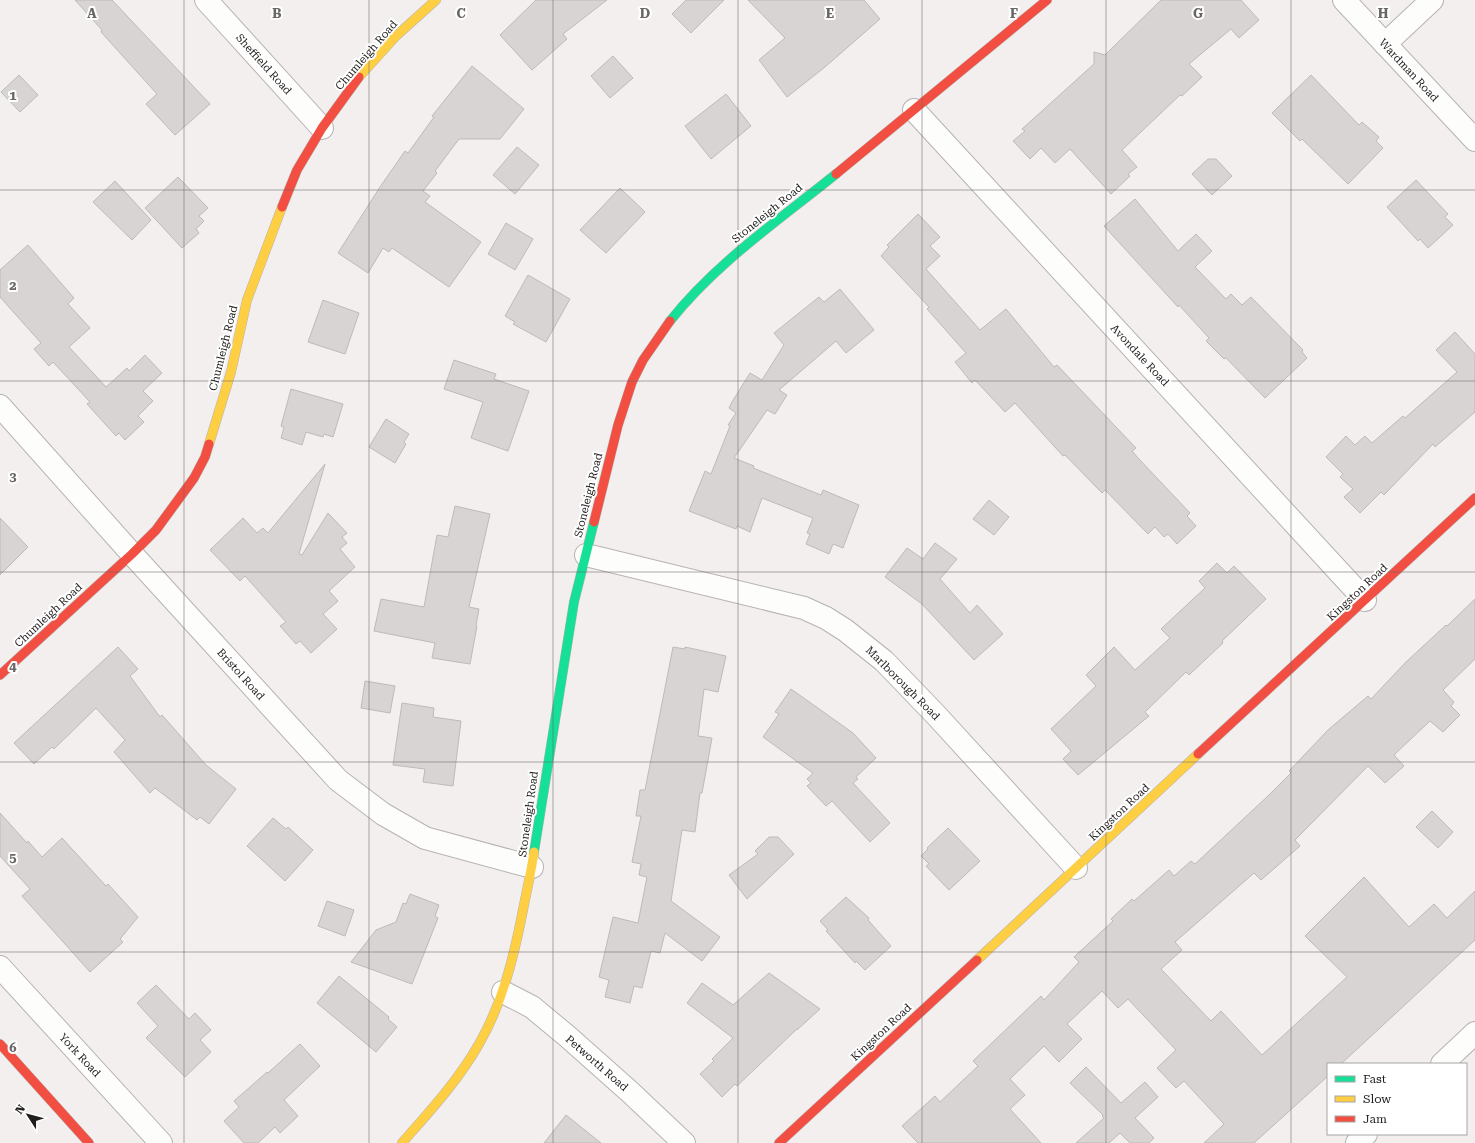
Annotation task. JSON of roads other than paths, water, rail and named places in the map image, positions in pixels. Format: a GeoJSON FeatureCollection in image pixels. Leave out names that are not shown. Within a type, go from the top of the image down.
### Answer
{"type":"FeatureCollection","features":[{"type":"Feature","properties":{"kind":"street","name":"Sheffield Road"},"geometry":{"type":"LineString","coordinates":[[206,0],[322,128]]}},
{"type":"Feature","properties":{"kind":"street","name":"Chumleigh Road"},"geometry":{"type":"LineString","coordinates":[[0,675],[132,554],[156,530],[194,478],[205,457],[231,372],[247,300],[271,233],[297,170],[322,128],[357,80],[396,36],[436,0]]}},
{"type":"Feature","properties":{"kind":"street","name":"Stoneleigh Road"},"geometry":{"type":"LineString","coordinates":[[402,1143],[438,1102],[460,1073],[479,1044],[503,992],[514,954],[532,867],[574,602],[618,425],[632,382],[660,334],[682,306],[719,268],[1047,0]]}},
{"type":"Feature","properties":{"kind":"street","name":"Wardman Road"},"geometry":{"type":"LineString","coordinates":[[1344,0],[1475,140]]}},
{"type":"Feature","properties":{"kind":"street"},"geometry":{"type":"LineString","coordinates":[[1385,44],[1432,0]]}},
{"type":"Feature","properties":{"kind":"street","name":"Avondale Road"},"geometry":{"type":"LineString","coordinates":[[914,110],[1365,600]]}},
{"type":"Feature","properties":{"kind":"street","name":"Bristol Road"},"geometry":{"type":"LineString","coordinates":[[0,406],[132,554],[338,780],[383,814],[425,838],[532,867]]}},
{"type":"Feature","properties":{"kind":"street","name":"Kingston Road"},"geometry":{"type":"LineString","coordinates":[[779,1143],[1475,498]]}},
{"type":"Feature","properties":{"kind":"street","name":"Marlborough Road"},"geometry":{"type":"LineString","coordinates":[[586,555],[804,608],[826,618],[845,630],[884,661],[936,714],[1076,868]]}},
{"type":"Feature","properties":{"kind":"street","name":"York Road"},"geometry":{"type":"LineString","coordinates":[[0,967],[161,1143]]}},
{"type":"Feature","properties":{"kind":"street","name":"Petworth Road"},"geometry":{"type":"LineString","coordinates":[[503,992],[532,1007],[567,1036],[684,1143]]}},
{"type":"Feature","properties":{"kind":"street"},"geometry":{"type":"LineString","coordinates":[[1443,1063],[1475,1033]]}},
{"type":"Feature","properties":{"kind":"street"},"geometry":{"type":"LineString","coordinates":[[0,1044],[89,1143]]}},
{"type":"Feature","properties":{"kind":"street"},"geometry":{"type":"LineString","coordinates":[[1357,1143],[1365,1135]]}}]}
